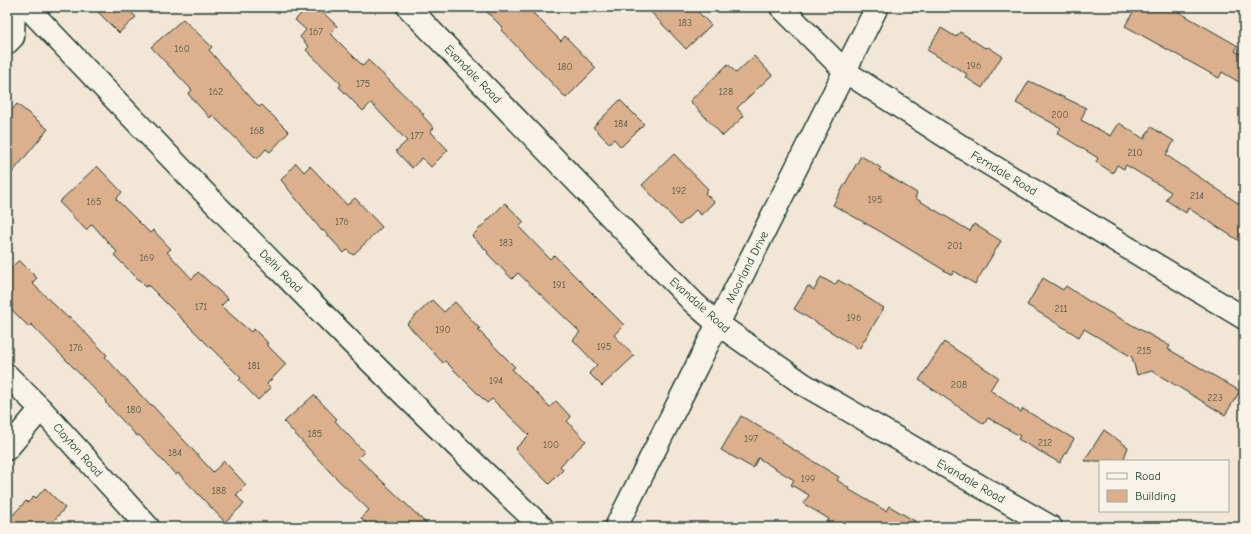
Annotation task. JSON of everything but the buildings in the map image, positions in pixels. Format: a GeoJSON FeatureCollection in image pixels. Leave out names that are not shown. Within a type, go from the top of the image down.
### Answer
{"type":"FeatureCollection","features":[{"type":"Feature","properties":{"kind":"street"},"geometry":{"type":"LineString","coordinates":[[7,43],[13,37],[14,7]]}},
{"type":"Feature","properties":{"kind":"street","name":"Delhi Road"},"geometry":{"type":"LineString","coordinates":[[27,7],[232,222],[471,461],[542,527]]}},
{"type":"Feature","properties":{"kind":"street","name":"Evandale Road"},"geometry":{"type":"LineString","coordinates":[[408,7],[694,303],[718,324],[803,384],[1051,527]]}},
{"type":"Feature","properties":{"kind":"street","name":"Ferndale Road"},"geometry":{"type":"LineString","coordinates":[[781,7],[846,72],[976,156],[1244,318]]}},
{"type":"Feature","properties":{"kind":"street","name":"Moorland Drive"},"geometry":{"type":"LineString","coordinates":[[616,527],[846,72],[877,7]]}},
{"type":"Feature","properties":{"kind":"street","name":"Clayton Road"},"geometry":{"type":"LineString","coordinates":[[7,375],[41,409],[148,527]]}},
{"type":"Feature","properties":{"kind":"street"},"geometry":{"type":"LineString","coordinates":[[7,450],[41,409]]}}]}
